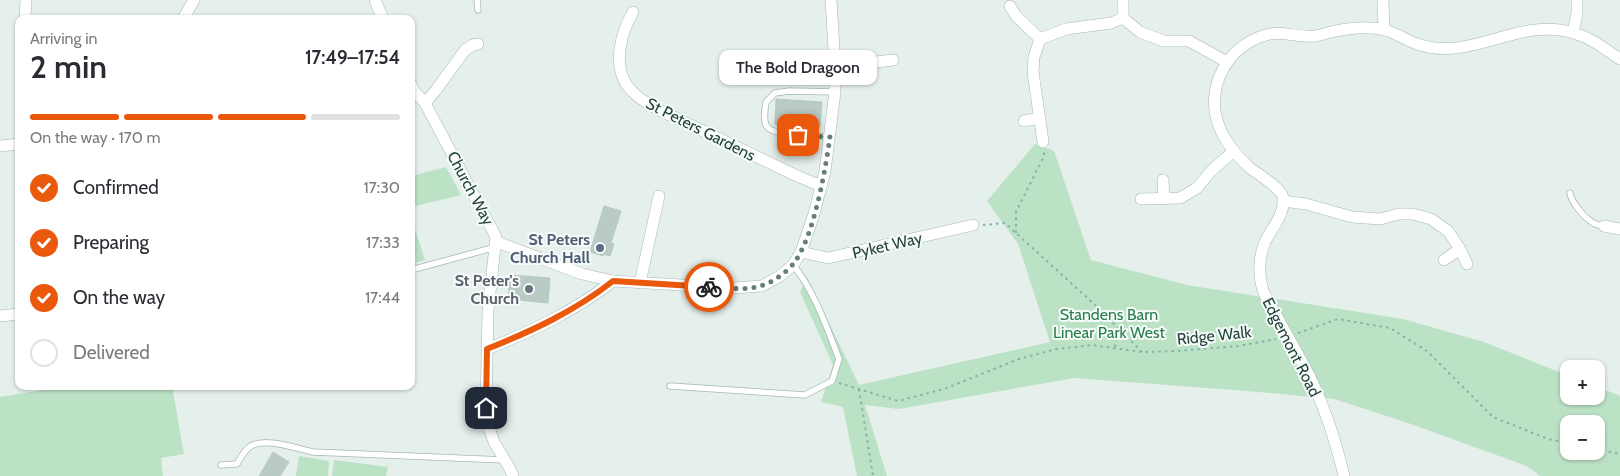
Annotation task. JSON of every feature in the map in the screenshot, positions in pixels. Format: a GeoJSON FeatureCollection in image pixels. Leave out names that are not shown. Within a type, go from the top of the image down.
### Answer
{"type":"FeatureCollection","features":[{"type":"Feature","properties":{"kind":"street"},"geometry":{"type":"LineString","coordinates":[[25,15],[26,0]]}},
{"type":"Feature","properties":{"kind":"street"},"geometry":{"type":"LineString","coordinates":[[185,15],[194,0]]}},
{"type":"Feature","properties":{"kind":"street"},"geometry":{"type":"LineString","coordinates":[[375,0],[381,15]]}},
{"type":"Feature","properties":{"kind":"street"},"geometry":{"type":"LineString","coordinates":[[497,244],[582,274],[613,281],[733,288],[762,286],[780,276],[793,265],[801,252],[821,186],[830,137],[834,92],[835,67],[831,0]]}},
{"type":"Feature","properties":{"kind":"street"},"geometry":{"type":"LineString","coordinates":[[1123,0],[1123,18]]}},
{"type":"Feature","properties":{"kind":"street"},"geometry":{"type":"LineString","coordinates":[[1384,0],[1384,30]]}},
{"type":"Feature","properties":{"kind":"street"},"geometry":{"type":"LineString","coordinates":[[1573,32],[1577,14],[1577,0]]}},
{"type":"Feature","properties":{"kind":"street"},"geometry":{"type":"LineString","coordinates":[[1010,6],[1016,16],[1040,39]]}},
{"type":"Feature","properties":{"kind":"street","name":"St Peters Gardens"},"geometry":{"type":"LineString","coordinates":[[633,12],[625,27],[620,48],[620,66],[626,84],[638,97],[657,109],[821,186]]}},
{"type":"Feature","properties":{"kind":"street"},"geometry":{"type":"LineString","coordinates":[[1040,39],[1066,29],[1110,23],[1123,18]]}},
{"type":"Feature","properties":{"kind":"street"},"geometry":{"type":"LineString","coordinates":[[1123,18],[1140,32],[1164,42],[1189,41],[1227,62]]}},
{"type":"Feature","properties":{"kind":"street"},"geometry":{"type":"LineString","coordinates":[[1467,264],[1448,231],[1431,219],[1414,214],[1399,214],[1380,218],[1352,217],[1306,204],[1283,201],[1282,195],[1277,189],[1234,151],[1223,136],[1217,122],[1214,106],[1220,74],[1227,62],[1236,51],[1268,34],[1314,36],[1352,28],[1384,30],[1418,44],[1448,49],[1466,47],[1514,32],[1537,29],[1558,30],[1573,32],[1600,45],[1620,59]]}},
{"type":"Feature","properties":{"kind":"street"},"geometry":{"type":"LineString","coordinates":[[1040,39],[1034,57],[1033,72],[1043,142]]}},
{"type":"Feature","properties":{"kind":"street"},"geometry":{"type":"LineString","coordinates":[[425,103],[465,50],[478,44]]}},
{"type":"Feature","properties":{"kind":"street"},"geometry":{"type":"LineString","coordinates":[[835,67],[893,60]]}},
{"type":"Feature","properties":{"kind":"street","name":"Church Way"},"geometry":{"type":"LineString","coordinates":[[415,92],[425,103],[494,232],[497,244],[488,310],[486,408],[488,425],[494,442],[509,467],[512,476]]}},
{"type":"Feature","properties":{"kind":"street"},"geometry":{"type":"LineString","coordinates":[[1024,121],[1040,118]]}},
{"type":"Feature","properties":{"kind":"street"},"geometry":{"type":"LineString","coordinates":[[0,146],[15,144]]}},
{"type":"Feature","properties":{"kind":"street"},"geometry":{"type":"LineString","coordinates":[[1141,199],[1180,198],[1197,188],[1211,171],[1234,151]]}},
{"type":"Feature","properties":{"kind":"street"},"geometry":{"type":"LineString","coordinates":[[1163,180],[1164,199]]}},
{"type":"Feature","properties":{"kind":"street"},"geometry":{"type":"LineString","coordinates":[[640,283],[659,196]]}},
{"type":"Feature","properties":{"kind":"street","name":"Edgemont Road"},"geometry":{"type":"LineString","coordinates":[[1283,201],[1281,213],[1264,244],[1260,263],[1263,290],[1305,366],[1322,405],[1337,447],[1344,476]]}},
{"type":"Feature","properties":{"kind":"street","name":"Pyket Way"},"geometry":{"type":"LineString","coordinates":[[801,252],[811,256],[828,258],[973,225]]}},
{"type":"Feature","properties":{"kind":"street"},"geometry":{"type":"LineString","coordinates":[[1604,226],[1620,229]]}},
{"type":"Feature","properties":{"kind":"street"},"geometry":{"type":"LineString","coordinates":[[1444,260],[1460,249]]}},
{"type":"Feature","properties":{"kind":"street"},"geometry":{"type":"LineString","coordinates":[[487,349],[548,322],[596,294],[613,281]]}},
{"type":"Feature","properties":{"kind":"street"},"geometry":{"type":"LineString","coordinates":[[0,316],[15,314]]}},
{"type":"Feature","properties":{"kind":"lane"},"geometry":{"type":"LineString","coordinates":[[477,0],[478,10]]}},
{"type":"Feature","properties":{"kind":"lane"},"geometry":{"type":"LineString","coordinates":[[830,137],[782,134],[766,127],[764,118],[766,102],[775,93],[789,91],[834,92]]}},
{"type":"Feature","properties":{"kind":"lane"},"geometry":{"type":"LineString","coordinates":[[1570,193],[1572,202],[1589,221],[1604,226]]}},
{"type":"Feature","properties":{"kind":"lane"},"geometry":{"type":"LineString","coordinates":[[415,269],[497,244]]}},
{"type":"Feature","properties":{"kind":"lane"},"geometry":{"type":"LineString","coordinates":[[670,386],[805,395],[832,381],[839,359],[826,325],[801,274],[793,265]]}},
{"type":"Feature","properties":{"kind":"lane"},"geometry":{"type":"LineString","coordinates":[[221,465],[237,464],[244,452],[253,444],[285,444],[313,452],[504,460]]}},
{"type":"Feature","properties":{"kind":"path"},"geometry":{"type":"LineString","coordinates":[[1016,234],[1016,212],[1044,156],[1043,142]]}},
{"type":"Feature","properties":{"kind":"path"},"geometry":{"type":"LineString","coordinates":[[973,225],[1005,223],[1086,296],[1142,352]]}},
{"type":"Feature","properties":{"kind":"path","name":"Ridge Walk"},"geometry":{"type":"LineString","coordinates":[[832,381],[898,402],[944,389],[1019,359],[1056,349],[1092,345],[1142,352],[1239,346],[1288,336],[1338,320],[1390,328],[1428,351],[1492,417],[1548,439],[1560,441]]}},
{"type":"Feature","properties":{"kind":"path"},"geometry":{"type":"LineString","coordinates":[[1115,348],[1118,328]]}},
{"type":"Feature","properties":{"kind":"path"},"geometry":{"type":"LineString","coordinates":[[859,390],[873,476]]}},
{"type":"Feature","properties":{"kind":"path"},"geometry":{"type":"LineString","coordinates":[[1605,451],[1620,454]]}},
{"type":"Feature","properties":{"kind":"green space","name":"Standens Barn Linear Park West"},"geometry":{"type":"Polygon","coordinates":[[[1035,144],[1054,151],[1091,260],[1187,285],[1403,319],[1484,342],[1560,372],[1560,405],[1605,405],[1605,390],[1620,396],[1620,476],[1540,476],[1527,466],[1408,423],[1334,399],[1074,378],[899,409],[865,405],[887,476],[857,476],[843,407],[821,402],[833,365],[800,292],[807,277],[859,385],[1050,342],[1018,244],[987,201],[1035,144]]]}},
{"type":"Feature","properties":{"kind":"green space"},"geometry":{"type":"Polygon","coordinates":[[[446,167],[461,195],[415,206],[415,175],[446,167]]]}},
{"type":"Feature","properties":{"kind":"green space"},"geometry":{"type":"Polygon","coordinates":[[[415,229],[425,260],[415,263],[415,229]]]}},
{"type":"Feature","properties":{"kind":"green space"},"geometry":{"type":"Polygon","coordinates":[[[44,390],[173,390],[184,454],[161,458],[163,476],[0,476],[0,397],[44,390]]]}},
{"type":"Feature","properties":{"kind":"green space"},"geometry":{"type":"Polygon","coordinates":[[[299,456],[329,461],[328,476],[296,476],[299,456]]]}},
{"type":"Feature","properties":{"kind":"green space"},"geometry":{"type":"Polygon","coordinates":[[[334,460],[388,467],[386,476],[332,476],[334,460]]]}},
{"type":"Feature","properties":{"kind":"building"},"geometry":{"type":"Polygon","coordinates":[[[776,99],[822,102],[820,127],[775,124],[776,99]]]}},
{"type":"Feature","properties":{"kind":"building"},"geometry":{"type":"Polygon","coordinates":[[[604,206],[621,211],[611,243],[614,244],[610,256],[590,252],[604,206]]]}},
{"type":"Feature","properties":{"kind":"building","name":"St Peter's Church"},"geometry":{"type":"Polygon","coordinates":[[[510,275],[550,278],[548,303],[508,299],[510,275]]]}},
{"type":"Feature","properties":{"kind":"building"},"geometry":{"type":"Polygon","coordinates":[[[273,452],[289,462],[280,476],[259,476],[273,452]]]}},
{"type":"Feature","properties":{"kind":"way so far"},"geometry":{"type":"LineString","coordinates":[[709,287],[762,286],[780,276],[793,265],[801,252],[811,224],[825,171],[830,137],[798,135]]}},
{"type":"Feature","properties":{"kind":"place","name":"The Bold Dragoon"},"geometry":{"type":"Point","coordinates":[798,135]}},
{"type":"Feature","properties":{"kind":"place","name":"St Peters Church Hall"},"geometry":{"type":"Point","coordinates":[600,248]}},
{"type":"Feature","properties":{"kind":"place","name":"St Peter's Church"},"geometry":{"type":"Point","coordinates":[529,289]}},
{"type":"Feature","properties":{"kind":"route"},"geometry":{"type":"LineString","coordinates":[[486,408],[487,349],[548,322],[596,294],[613,281],[709,287]]}}]}
